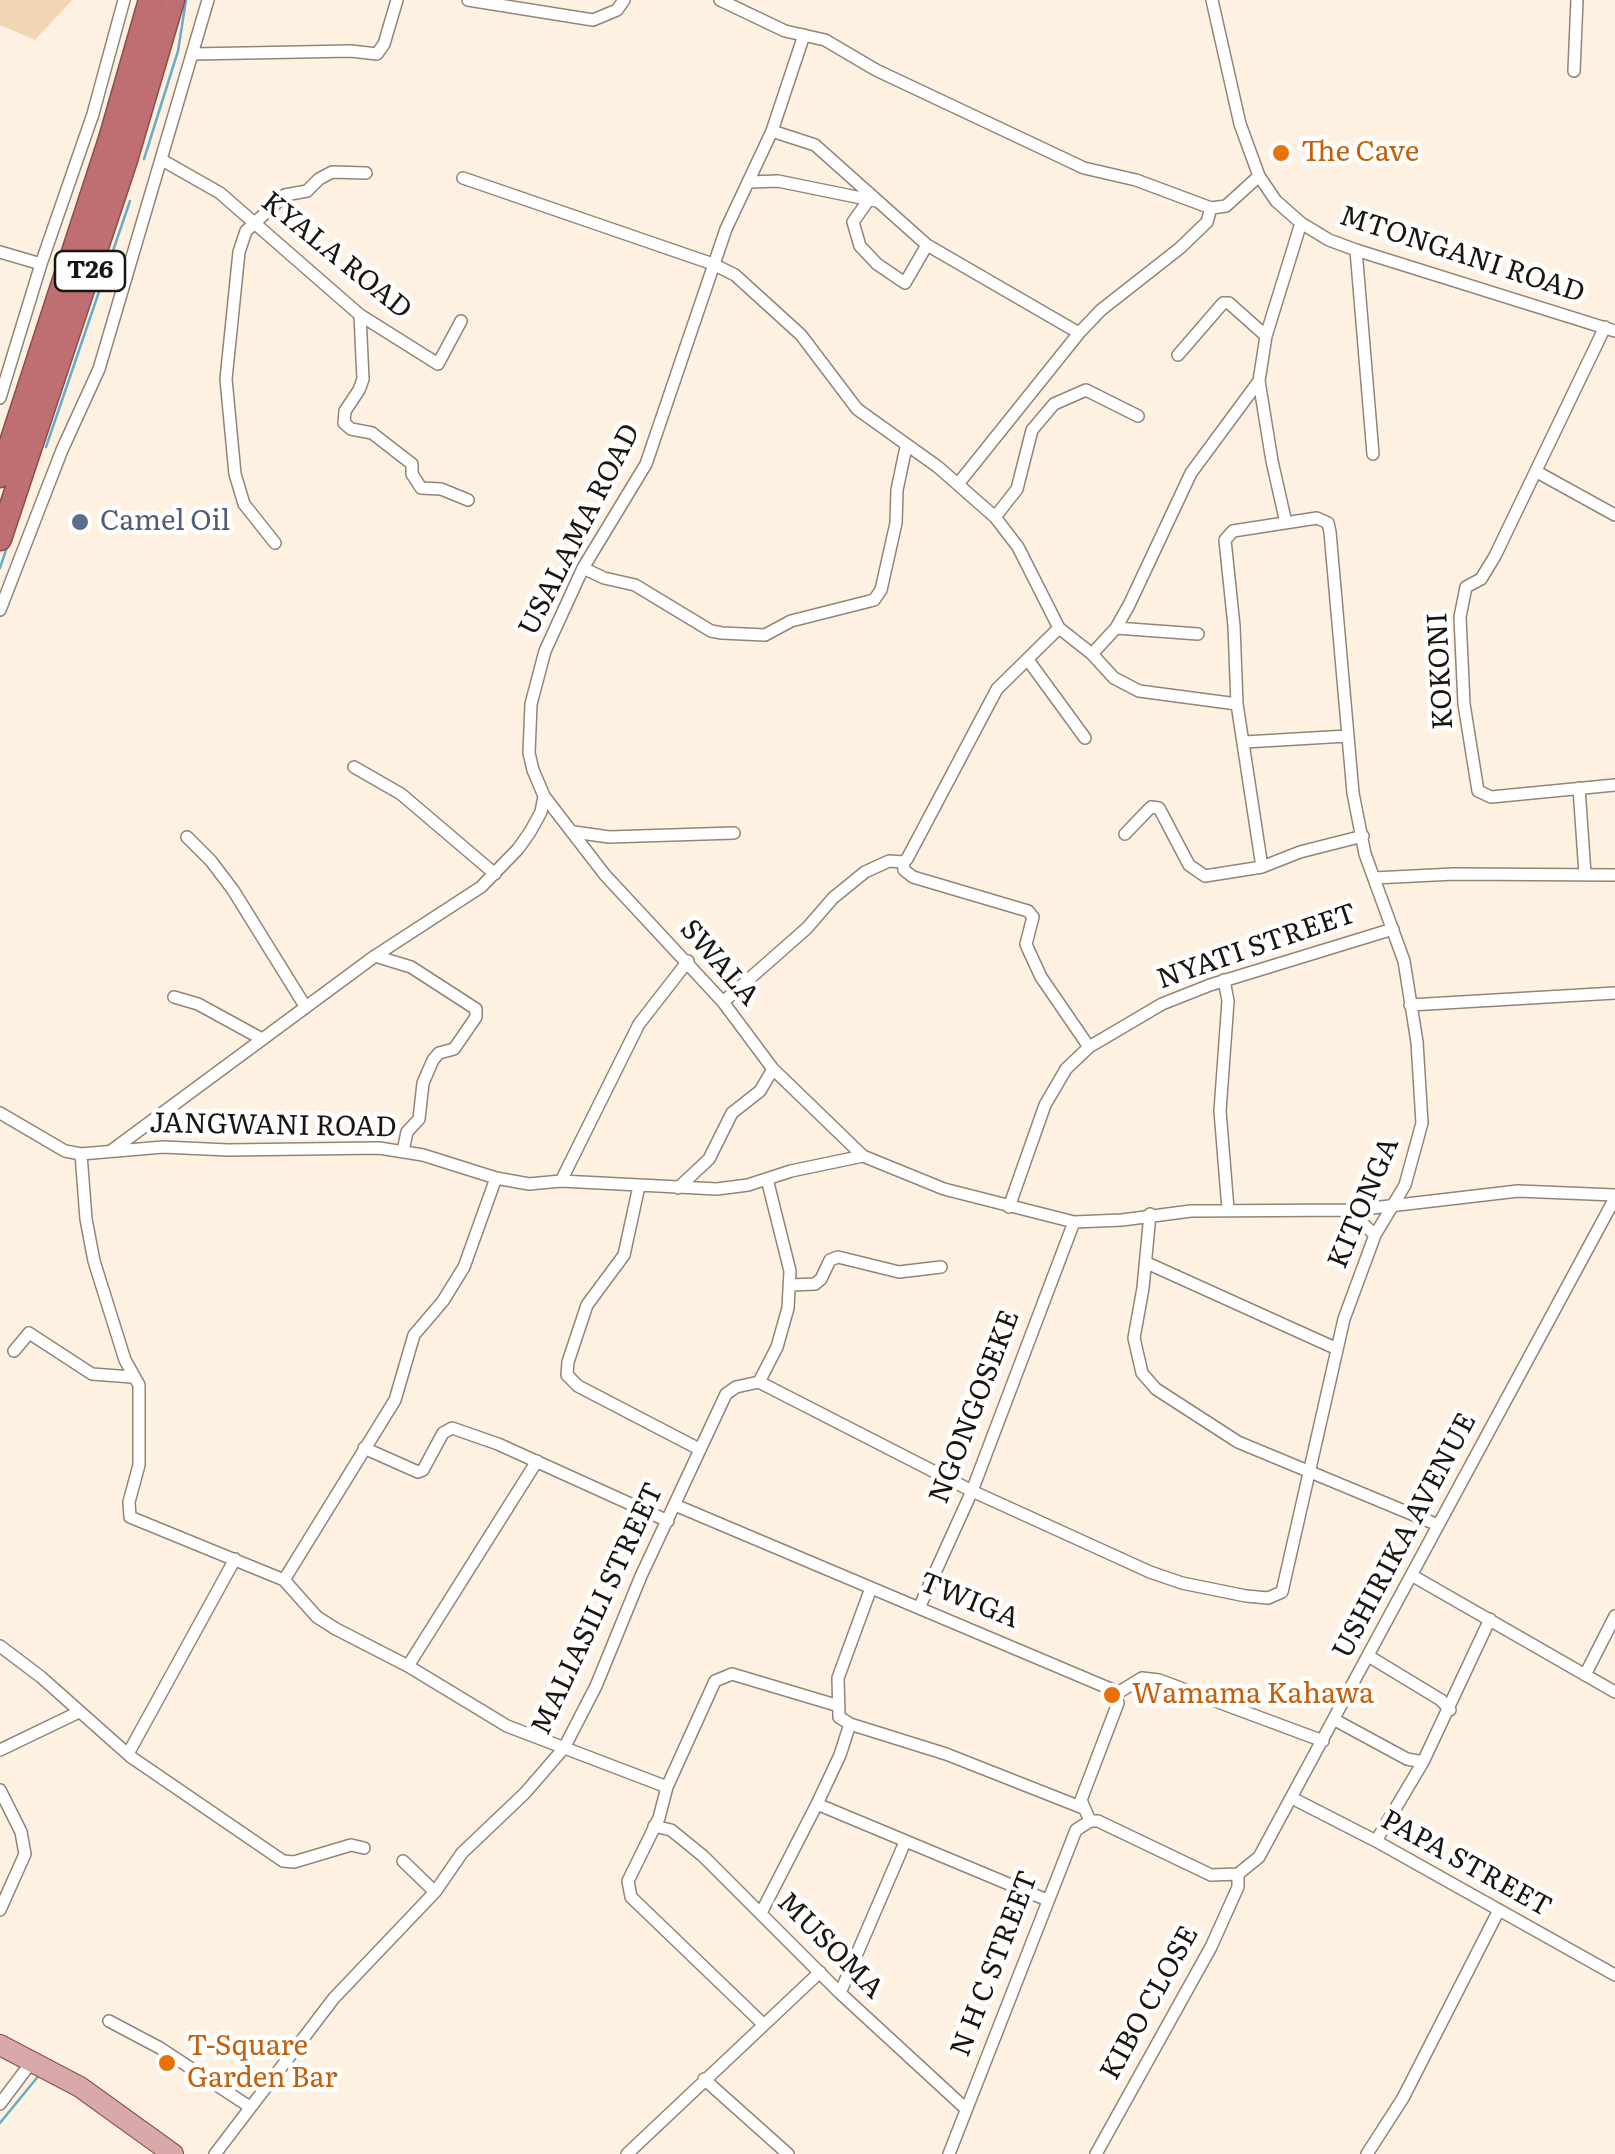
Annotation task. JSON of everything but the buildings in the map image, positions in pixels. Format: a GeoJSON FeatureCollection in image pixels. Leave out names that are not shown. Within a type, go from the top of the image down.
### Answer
{"type":"FeatureCollection","features":[{"type":"Feature","properties":{"kind":"highway","name":"T26"},"geometry":{"type":"LineString","coordinates":[[0,476],[110,139],[150,0]]}},
{"type":"Feature","properties":{"kind":"highway","name":"T26"},"geometry":{"type":"LineString","coordinates":[[0,539],[126,160],[173,0]]}},
{"type":"Feature","properties":{"kind":"main road"},"geometry":{"type":"LineString","coordinates":[[0,2045],[80,2087],[173,2154]]}},
{"type":"Feature","properties":{"kind":"street"},"geometry":{"type":"LineString","coordinates":[[0,398],[93,114],[124,0]]}},
{"type":"Feature","properties":{"kind":"street"},"geometry":{"type":"LineString","coordinates":[[0,610],[98,369],[208,0]]}},
{"type":"Feature","properties":{"kind":"street"},"geometry":{"type":"LineString","coordinates":[[193,54],[351,50],[377,54],[384,44],[397,0]]}},
{"type":"Feature","properties":{"kind":"street"},"geometry":{"type":"LineString","coordinates":[[468,0],[592,20],[617,10],[624,0]]}},
{"type":"Feature","properties":{"kind":"street"},"geometry":{"type":"LineString","coordinates":[[720,0],[760,21],[835,45],[876,70],[1084,168],[1136,180],[1211,208],[1226,206],[1258,176]]}},
{"type":"Feature","properties":{"kind":"street","name":"MTONGANI ROAD"},"geometry":{"type":"LineString","coordinates":[[1212,0],[1240,124],[1258,176],[1301,223],[1356,250],[1610,329]]}},
{"type":"Feature","properties":{"kind":"street"},"geometry":{"type":"LineString","coordinates":[[1574,71],[1577,0]]}},
{"type":"Feature","properties":{"kind":"street","name":"USALAMA ROAD"},"geometry":{"type":"LineString","coordinates":[[544,796],[529,753],[531,704],[544,650],[582,568],[646,464],[713,264],[772,130],[804,35]]}},
{"type":"Feature","properties":{"kind":"street"},"geometry":{"type":"LineString","coordinates":[[772,130],[815,146],[927,244],[1078,333]]}},
{"type":"Feature","properties":{"kind":"street","name":"KYALA ROAD"},"geometry":{"type":"LineString","coordinates":[[162,160],[220,194],[360,315],[438,364],[461,321]]}},
{"type":"Feature","properties":{"kind":"street"},"geometry":{"type":"LineString","coordinates":[[275,543],[249,512],[239,491],[226,379],[239,252],[246,231],[285,195],[308,191],[325,175],[366,173]]}},
{"type":"Feature","properties":{"kind":"street"},"geometry":{"type":"LineString","coordinates":[[463,178],[713,264],[735,276],[801,335],[856,409],[958,484],[995,518],[1018,547],[1060,628],[1114,678],[1139,691],[1238,704]]}},
{"type":"Feature","properties":{"kind":"street"},"geometry":{"type":"LineString","coordinates":[[750,182],[778,180],[870,198],[885,205]]}},
{"type":"Feature","properties":{"kind":"street"},"geometry":{"type":"LineString","coordinates":[[870,198],[853,222],[860,246],[876,264],[905,283],[927,244]]}},
{"type":"Feature","properties":{"kind":"street"},"geometry":{"type":"LineString","coordinates":[[958,484],[1078,333],[1180,248],[1207,222],[1211,208]]}},
{"type":"Feature","properties":{"kind":"street"},"geometry":{"type":"LineString","coordinates":[[1286,523],[1259,381],[1266,336],[1301,223]]}},
{"type":"Feature","properties":{"kind":"street"},"geometry":{"type":"LineString","coordinates":[[1356,250],[1372,454]]}},
{"type":"Feature","properties":{"kind":"street"},"geometry":{"type":"LineString","coordinates":[[0,252],[41,264]]}},
{"type":"Feature","properties":{"kind":"street"},"geometry":{"type":"LineString","coordinates":[[1178,355],[1223,303],[1229,303],[1266,336]]}},
{"type":"Feature","properties":{"kind":"street"},"geometry":{"type":"LineString","coordinates":[[360,315],[363,379],[345,411],[344,424],[372,433],[412,464],[412,474],[421,488],[441,489],[468,500]]}},
{"type":"Feature","properties":{"kind":"street","name":"KOKONI"},"geometry":{"type":"LineString","coordinates":[[1610,329],[1487,569],[1466,587],[1461,601],[1464,704],[1475,786],[1485,796],[1615,785]]}},
{"type":"Feature","properties":{"kind":"street"},"geometry":{"type":"LineString","coordinates":[[1092,654],[1116,628],[1191,473],[1259,381]]}},
{"type":"Feature","properties":{"kind":"street"},"geometry":{"type":"LineString","coordinates":[[995,518],[1016,489],[1032,430],[1054,404],[1086,390],[1138,416]]}},
{"type":"Feature","properties":{"kind":"street"},"geometry":{"type":"LineString","coordinates":[[582,568],[635,585],[711,631],[732,634],[765,635],[791,621],[874,600],[881,590],[893,538],[906,447]]}},
{"type":"Feature","properties":{"kind":"street"},"geometry":{"type":"LineString","coordinates":[[1537,472],[1615,516]]}},
{"type":"Feature","properties":{"kind":"street","name":"KITONGA"},"geometry":{"type":"LineString","coordinates":[[759,1382],[972,1490],[1150,1572],[1182,1583],[1268,1598],[1282,1592],[1335,1348],[1375,1235],[1411,1168],[1422,1123],[1417,1042],[1404,961],[1374,878],[1353,793],[1328,523],[1316,518],[1233,531],[1225,540],[1238,704],[1262,867]]}},
{"type":"Feature","properties":{"kind":"street"},"geometry":{"type":"LineString","coordinates":[[1060,628],[997,689],[903,862],[904,870],[914,878],[1028,911],[1034,917],[1026,944],[1040,976],[1089,1047]]}},
{"type":"Feature","properties":{"kind":"street"},"geometry":{"type":"LineString","coordinates":[[1116,628],[1198,634]]}},
{"type":"Feature","properties":{"kind":"street"},"geometry":{"type":"LineString","coordinates":[[1028,660],[1084,738]]}},
{"type":"Feature","properties":{"kind":"street"},"geometry":{"type":"LineString","coordinates":[[1245,742],[1347,736]]}},
{"type":"Feature","properties":{"kind":"street"},"geometry":{"type":"LineString","coordinates":[[354,767],[401,794],[495,874]]}},
{"type":"Feature","properties":{"kind":"street"},"geometry":{"type":"LineString","coordinates":[[1579,788],[1585,874]]}},
{"type":"Feature","properties":{"kind":"street"},"geometry":{"type":"LineString","coordinates":[[107,1154],[375,956],[481,887],[530,832],[541,812],[544,796]]}},
{"type":"Feature","properties":{"kind":"street","name":"SWALA"},"geometry":{"type":"LineString","coordinates":[[544,796],[606,875],[724,1002],[773,1069],[863,1156]]}},
{"type":"Feature","properties":{"kind":"street"},"geometry":{"type":"LineString","coordinates":[[1124,834],[1151,807],[1160,808],[1189,865],[1198,874],[1224,876],[1363,836]]}},
{"type":"Feature","properties":{"kind":"street"},"geometry":{"type":"LineString","coordinates":[[574,832],[608,837],[734,833]]}},
{"type":"Feature","properties":{"kind":"street"},"geometry":{"type":"LineString","coordinates":[[187,837],[233,890],[305,1006]]}},
{"type":"Feature","properties":{"kind":"street"},"geometry":{"type":"LineString","coordinates":[[874,850],[889,861]]}},
{"type":"Feature","properties":{"kind":"street"},"geometry":{"type":"LineString","coordinates":[[724,1002],[806,928],[833,898],[866,872],[889,861],[903,862]]}},
{"type":"Feature","properties":{"kind":"street"},"geometry":{"type":"LineString","coordinates":[[1374,878],[1615,875]]}},
{"type":"Feature","properties":{"kind":"street","name":"NYATI STREET"},"geometry":{"type":"LineString","coordinates":[[1008,1206],[1045,1104],[1066,1069],[1089,1047],[1162,1004],[1224,980],[1393,929]]}},
{"type":"Feature","properties":{"kind":"street"},"geometry":{"type":"LineString","coordinates":[[375,956],[411,966],[476,1009],[476,1018],[454,1049],[438,1053],[433,1060],[423,1083],[420,1119],[408,1132],[403,1152]]}},
{"type":"Feature","properties":{"kind":"street"},"geometry":{"type":"LineString","coordinates":[[562,1181],[640,1024],[688,961]]}},
{"type":"Feature","properties":{"kind":"street"},"geometry":{"type":"LineString","coordinates":[[1224,980],[1228,1001],[1220,1111],[1228,1209]]}},
{"type":"Feature","properties":{"kind":"street"},"geometry":{"type":"LineString","coordinates":[[1410,1005],[1615,993]]}},
{"type":"Feature","properties":{"kind":"street"},"geometry":{"type":"LineString","coordinates":[[174,997],[198,1004],[262,1039]]}},
{"type":"Feature","properties":{"kind":"street"},"geometry":{"type":"LineString","coordinates":[[678,1188],[709,1159],[732,1113],[760,1091],[773,1069]]}},
{"type":"Feature","properties":{"kind":"street","name":"JANGWANI ROAD"},"geometry":{"type":"LineString","coordinates":[[0,1113],[66,1151],[81,1154],[162,1147],[379,1148],[423,1154],[496,1178],[529,1184],[562,1181],[717,1189],[863,1156]]}},
{"type":"Feature","properties":{"kind":"street"},"geometry":{"type":"LineString","coordinates":[[81,1154],[94,1261],[132,1377],[139,1386],[139,1465],[129,1502],[130,1517],[284,1580],[317,1617],[507,1726],[667,1787]]}},
{"type":"Feature","properties":{"kind":"street"},"geometry":{"type":"LineString","coordinates":[[863,1156],[944,1189],[1074,1222],[1228,1209],[1355,1210],[1518,1191],[1615,1196]]}},
{"type":"Feature","properties":{"kind":"street"},"geometry":{"type":"LineString","coordinates":[[284,1580],[395,1400],[414,1335],[443,1302],[464,1267],[496,1178]]}},
{"type":"Feature","properties":{"kind":"street"},"geometry":{"type":"LineString","coordinates":[[759,1382],[777,1347],[790,1285],[786,1248],[767,1180]]}},
{"type":"Feature","properties":{"kind":"street"},"geometry":{"type":"LineString","coordinates":[[639,1186],[624,1255],[588,1305],[567,1375],[578,1386],[699,1449]]}},
{"type":"Feature","properties":{"kind":"street","name":"USHIRIKA AVENUE"},"geometry":{"type":"LineString","coordinates":[[1238,1874],[1259,1857],[1292,1798],[1615,1196]]}},
{"type":"Feature","properties":{"kind":"street"},"geometry":{"type":"LineString","coordinates":[[1355,1210],[1359,1220],[1375,1235]]}},
{"type":"Feature","properties":{"kind":"street"},"geometry":{"type":"LineString","coordinates":[[1150,1214],[1134,1338],[1142,1373],[1169,1399],[1238,1442],[1438,1525]]}},
{"type":"Feature","properties":{"kind":"street","name":"NGONGOSEKE"},"geometry":{"type":"LineString","coordinates":[[919,1608],[972,1490],[1074,1222]]}},
{"type":"Feature","properties":{"kind":"street"},"geometry":{"type":"LineString","coordinates":[[790,1285],[815,1284],[822,1279],[830,1260],[838,1257],[899,1272],[942,1268]]}},
{"type":"Feature","properties":{"kind":"street"},"geometry":{"type":"LineString","coordinates":[[1146,1263],[1335,1348]]}},
{"type":"Feature","properties":{"kind":"street"},"geometry":{"type":"LineString","coordinates":[[14,1351],[29,1332],[92,1374],[132,1377]]}},
{"type":"Feature","properties":{"kind":"street","name":"MALIASILI STREET"},"geometry":{"type":"LineString","coordinates":[[215,2154],[334,1998],[435,1892],[462,1853],[525,1793],[564,1748],[726,1394],[736,1387],[759,1382]]}},
{"type":"Feature","properties":{"kind":"street"},"geometry":{"type":"LineString","coordinates":[[364,1448],[418,1472],[423,1470],[442,1433],[452,1428],[537,1461],[668,1521]]}},
{"type":"Feature","properties":{"kind":"street"},"geometry":{"type":"LineString","coordinates":[[408,1666],[537,1461]]}},
{"type":"Feature","properties":{"kind":"street","name":"TWIGA"},"geometry":{"type":"LineString","coordinates":[[675,1505],[1109,1687],[1116,1694]]}},
{"type":"Feature","properties":{"kind":"street"},"geometry":{"type":"LineString","coordinates":[[129,1752],[235,1559]]}},
{"type":"Feature","properties":{"kind":"street"},"geometry":{"type":"LineString","coordinates":[[1413,1576],[1615,1692]]}},
{"type":"Feature","properties":{"kind":"street"},"geometry":{"type":"LineString","coordinates":[[871,1588],[838,1678],[838,1717],[1083,1808]]}},
{"type":"Feature","properties":{"kind":"street"},"geometry":{"type":"LineString","coordinates":[[1584,1675],[1615,1616]]}},
{"type":"Feature","properties":{"kind":"street"},"geometry":{"type":"LineString","coordinates":[[1376,1842],[1450,1710],[1490,1619]]}},
{"type":"Feature","properties":{"kind":"street"},"geometry":{"type":"LineString","coordinates":[[0,1646],[159,1778],[286,1862],[351,1845],[364,1848]]}},
{"type":"Feature","properties":{"kind":"street"},"geometry":{"type":"LineString","coordinates":[[1370,1657],[1441,1700],[1450,1710]]}},
{"type":"Feature","properties":{"kind":"street"},"geometry":{"type":"LineString","coordinates":[[763,2024],[628,1892],[628,1881],[707,1694],[720,1677],[732,1674],[839,1706]]}},
{"type":"Feature","properties":{"kind":"street"},"geometry":{"type":"LineString","coordinates":[[1238,1874],[1211,1875],[1112,1826],[1090,1822],[1083,1808],[1083,1788],[1116,1708],[1116,1694],[1142,1678],[1159,1680],[1323,1741]]}},
{"type":"Feature","properties":{"kind":"street"},"geometry":{"type":"LineString","coordinates":[[0,1750],[79,1712]]}},
{"type":"Feature","properties":{"kind":"street"},"geometry":{"type":"LineString","coordinates":[[1335,1720],[1408,1759],[1423,1762]]}},
{"type":"Feature","properties":{"kind":"street"},"geometry":{"type":"LineString","coordinates":[[761,1913],[817,1804],[850,1724]]}},
{"type":"Feature","properties":{"kind":"street"},"geometry":{"type":"LineString","coordinates":[[0,1790],[22,1832],[25,1854],[0,1910]]}},
{"type":"Feature","properties":{"kind":"street","name":"PAPA STREET"},"geometry":{"type":"LineString","coordinates":[[1292,1798],[1615,1975]]}},
{"type":"Feature","properties":{"kind":"street"},"geometry":{"type":"LineString","coordinates":[[817,1804],[1047,1900]]}},
{"type":"Feature","properties":{"kind":"street","name":"N H C STREET"},"geometry":{"type":"LineString","coordinates":[[948,2154],[1071,1837],[1081,1825],[1090,1822]]}},
{"type":"Feature","properties":{"kind":"street","name":"MUSOMA"},"geometry":{"type":"LineString","coordinates":[[654,1826],[672,1830],[692,1847],[840,1993],[966,2109]]}},
{"type":"Feature","properties":{"kind":"street"},"geometry":{"type":"LineString","coordinates":[[840,1993],[905,1842]]}},
{"type":"Feature","properties":{"kind":"street"},"geometry":{"type":"LineString","coordinates":[[403,1861],[435,1892]]}},
{"type":"Feature","properties":{"kind":"street","name":"KIBO CLOSE"},"geometry":{"type":"LineString","coordinates":[[1096,2154],[1210,1947],[1238,1887],[1238,1874]]}},
{"type":"Feature","properties":{"kind":"street"},"geometry":{"type":"LineString","coordinates":[[1367,2154],[1403,2098],[1499,1910]]}},
{"type":"Feature","properties":{"kind":"street"},"geometry":{"type":"LineString","coordinates":[[627,2154],[820,1972]]}},
{"type":"Feature","properties":{"kind":"street"},"geometry":{"type":"LineString","coordinates":[[108,2021],[160,2048],[250,2108]]}},
{"type":"Feature","properties":{"kind":"street"},"geometry":{"type":"LineString","coordinates":[[0,2104],[33,2060]]}},
{"type":"Feature","properties":{"kind":"street"},"geometry":{"type":"LineString","coordinates":[[704,2080],[788,2154]]}},
{"type":"Feature","properties":{"kind":"shaded area"},"geometry":{"type":"Polygon","coordinates":[[[0,0],[72,0],[35,40],[0,25],[0,0]]]}},
{"type":"Feature","properties":{"kind":"waterway"},"geometry":{"type":"LineString","coordinates":[[144,159],[178,51],[186,0]]}},
{"type":"Feature","properties":{"kind":"waterway"},"geometry":{"type":"LineString","coordinates":[[46,447],[130,201]]}},
{"type":"Feature","properties":{"kind":"waterway"},"geometry":{"type":"LineString","coordinates":[[0,568],[7,547]]}},
{"type":"Feature","properties":{"kind":"waterway"},"geometry":{"type":"LineString","coordinates":[[0,2123],[40,2074]]}},
{"type":"Feature","properties":{"kind":"place","name":"The Cave"},"geometry":{"type":"Point","coordinates":[1281,153]}},
{"type":"Feature","properties":{"kind":"place","name":"Camel Oil"},"geometry":{"type":"Point","coordinates":[80,522]}},
{"type":"Feature","properties":{"kind":"place","name":"Wamama Kahawa"},"geometry":{"type":"Point","coordinates":[1112,1695]}},
{"type":"Feature","properties":{"kind":"place","name":"T-Square Garden Bar"},"geometry":{"type":"Point","coordinates":[167,2063]}}]}
